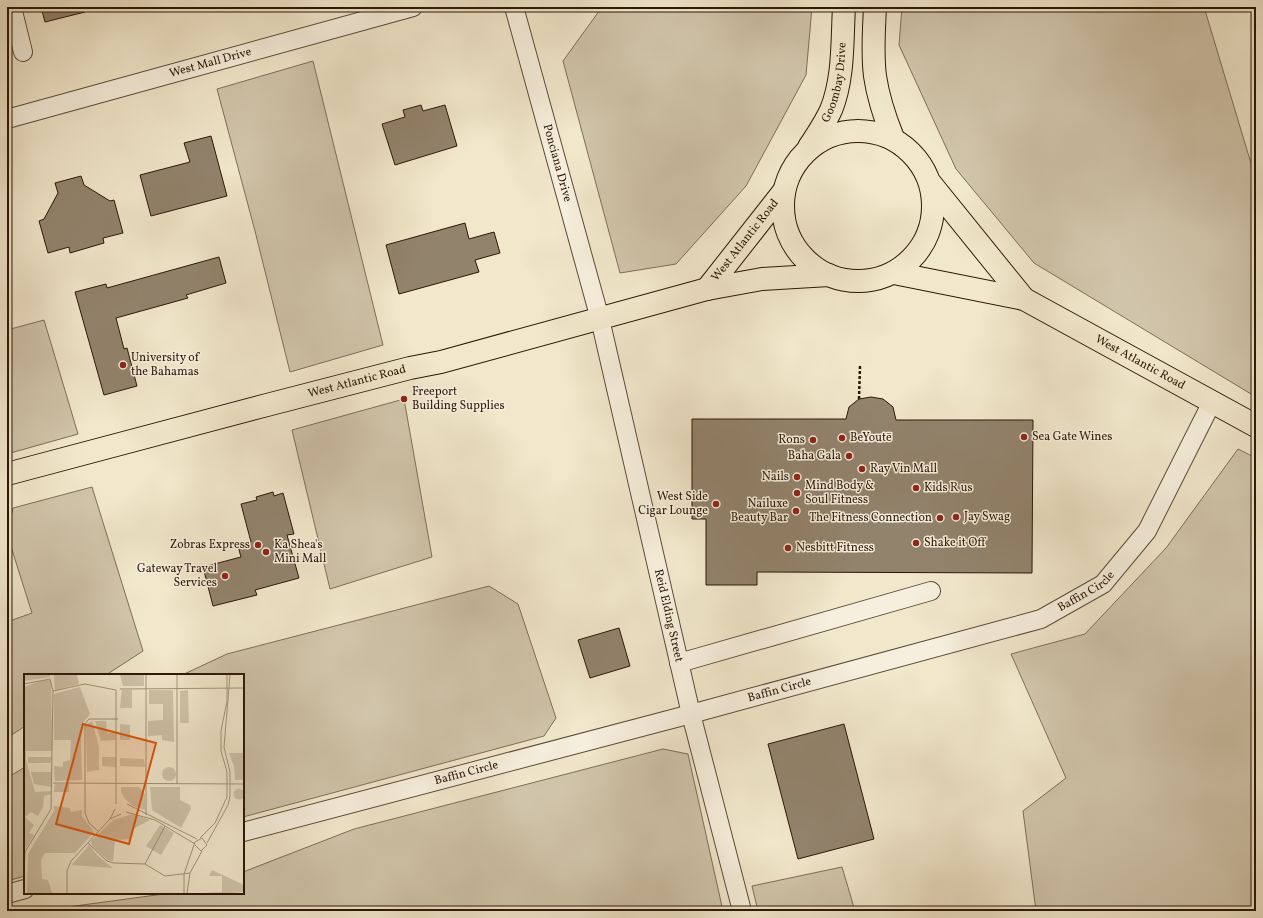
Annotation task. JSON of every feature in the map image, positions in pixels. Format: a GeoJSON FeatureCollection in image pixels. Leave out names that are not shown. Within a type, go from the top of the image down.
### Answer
{"type":"FeatureCollection","features":[{"type":"Feature","properties":{"kind":"main road","name":"Goombay Drive"},"geometry":{"type":"LineString","coordinates":[[784,191],[792,170],[825,122],[835,96],[841,66],[844,7]]}},
{"type":"Feature","properties":{"kind":"main road"},"geometry":{"type":"LineString","coordinates":[[875,7],[875,75],[884,116],[893,138]]}},
{"type":"Feature","properties":{"kind":"main road"},"geometry":{"type":"LineString","coordinates":[[784,191],[784,212],[788,232],[797,250],[811,265],[829,275],[845,280],[862,281],[878,279],[894,273],[914,257],[928,235],[934,210],[931,184],[923,166],[910,150],[893,138],[871,131],[847,131],[825,138],[806,151]]}},
{"type":"Feature","properties":{"kind":"main road","name":"West Atlantic Road"},"geometry":{"type":"LineString","coordinates":[[931,184],[1024,299]]}},
{"type":"Feature","properties":{"kind":"main road","name":"West Atlantic Road"},"geometry":{"type":"LineString","coordinates":[[707,289],[784,191]]}},
{"type":"Feature","properties":{"kind":"main road","name":"West Atlantic Road"},"geometry":{"type":"LineString","coordinates":[[894,273],[1024,299],[1256,426]]}},
{"type":"Feature","properties":{"kind":"main road","name":"West Atlantic Road"},"geometry":{"type":"LineString","coordinates":[[7,474],[410,368],[441,362],[707,289],[762,279],[829,275]]}},
{"type":"Feature","properties":{"kind":"street"},"geometry":{"type":"LineString","coordinates":[[12,7],[23,52]]}},
{"type":"Feature","properties":{"kind":"street","name":"West Mall Drive"},"geometry":{"type":"LineString","coordinates":[[7,119],[413,7]]}},
{"type":"Feature","properties":{"kind":"street","name":"Ponciana Drive"},"geometry":{"type":"LineString","coordinates":[[514,7],[600,319]]}},
{"type":"Feature","properties":{"kind":"street","name":"Reid Elding Street"},"geometry":{"type":"LineString","coordinates":[[600,319],[691,714],[742,911]]}},
{"type":"Feature","properties":{"kind":"street","name":"Baffin Circle"},"geometry":{"type":"LineString","coordinates":[[244,832],[691,714],[1041,619],[1103,584],[1147,531],[1212,402]]}},
{"type":"Feature","properties":{"kind":"street"},"geometry":{"type":"LineString","coordinates":[[679,663],[931,592]]}},
{"type":"Feature","properties":{"kind":"street"},"geometry":{"type":"LineString","coordinates":[[7,894],[24,890]]}},
{"type":"Feature","properties":{"kind":"path"},"geometry":{"type":"LineString","coordinates":[[859,399],[860,366]]}},
{"type":"Feature","properties":{"kind":"shaded area"},"geometry":{"type":"Polygon","coordinates":[[[602,7],[812,7],[806,75],[746,186],[676,264],[620,273],[563,61],[602,7]]]}},
{"type":"Feature","properties":{"kind":"shaded area"},"geometry":{"type":"Polygon","coordinates":[[[902,7],[1204,7],[1256,180],[1256,397],[1034,263],[956,169],[899,45],[902,7]]]}},
{"type":"Feature","properties":{"kind":"shaded area"},"geometry":{"type":"Polygon","coordinates":[[[313,61],[383,345],[290,372],[255,231],[217,89],[313,61]]]}},
{"type":"Feature","properties":{"kind":"shaded area"},"geometry":{"type":"Polygon","coordinates":[[[44,320],[78,434],[7,454],[7,330],[44,320]]]}},
{"type":"Feature","properties":{"kind":"shaded area"},"geometry":{"type":"Polygon","coordinates":[[[404,399],[432,557],[330,589],[292,430],[404,399]]]}},
{"type":"Feature","properties":{"kind":"shaded area"},"geometry":{"type":"Polygon","coordinates":[[[1238,449],[1256,458],[1256,911],[1036,911],[1023,811],[1066,778],[1011,654],[1085,634],[1166,548],[1238,449]]]}},
{"type":"Feature","properties":{"kind":"shaded area"},"geometry":{"type":"Polygon","coordinates":[[[92,487],[143,651],[108,674],[24,674],[24,727],[7,738],[7,622],[32,613],[7,534],[13,508],[92,487]]]}},
{"type":"Feature","properties":{"kind":"shaded area"},"geometry":{"type":"Polygon","coordinates":[[[489,586],[518,604],[556,718],[544,736],[244,817],[244,674],[184,674],[227,654],[489,586]]]}},
{"type":"Feature","properties":{"kind":"shaded area"},"geometry":{"type":"Polygon","coordinates":[[[663,749],[688,754],[723,911],[38,911],[164,894],[244,894],[244,872],[354,829],[663,749]]]}},
{"type":"Feature","properties":{"kind":"shaded area"},"geometry":{"type":"Polygon","coordinates":[[[24,768],[24,876],[7,881],[7,778],[24,768]]]}},
{"type":"Feature","properties":{"kind":"shaded area"},"geometry":{"type":"Polygon","coordinates":[[[842,867],[855,911],[758,911],[752,886],[842,867]]]}},
{"type":"Feature","properties":{"kind":"building"},"geometry":{"type":"Polygon","coordinates":[[[41,7],[85,7],[85,12],[45,22],[41,7]]]}},
{"type":"Feature","properties":{"kind":"building"},"geometry":{"type":"Polygon","coordinates":[[[421,105],[423,111],[445,105],[457,146],[395,165],[382,124],[405,117],[403,110],[421,105]]]}},
{"type":"Feature","properties":{"kind":"building"},"geometry":{"type":"Polygon","coordinates":[[[211,136],[227,196],[151,216],[140,175],[190,162],[184,143],[211,136]]]}},
{"type":"Feature","properties":{"kind":"building"},"geometry":{"type":"Polygon","coordinates":[[[81,176],[84,185],[110,201],[114,200],[123,233],[103,238],[104,243],[70,253],[69,247],[48,253],[39,221],[44,219],[58,193],[55,183],[81,176]]]}},
{"type":"Feature","properties":{"kind":"building"},"geometry":{"type":"Polygon","coordinates":[[[465,223],[469,239],[494,232],[500,253],[475,260],[479,272],[399,294],[386,245],[465,223]]]}},
{"type":"Feature","properties":{"kind":"building"},"geometry":{"type":"Polygon","coordinates":[[[219,257],[226,283],[186,295],[188,298],[116,318],[124,349],[127,348],[137,386],[104,395],[75,292],[106,284],[107,288],[219,257]]]}},
{"type":"Feature","properties":{"kind":"building","name":"Ray Vin Mall"},"geometry":{"type":"Polygon","coordinates":[[[871,397],[883,399],[893,407],[896,420],[1033,420],[1032,573],[757,572],[757,585],[706,585],[706,519],[692,519],[692,419],[846,419],[849,407],[859,399],[871,397]]]}},
{"type":"Feature","properties":{"kind":"building","name":"Ka Shea's Mini Mall"},"geometry":{"type":"Polygon","coordinates":[[[273,492],[274,496],[283,493],[294,534],[287,535],[299,578],[255,590],[257,595],[213,606],[203,567],[241,557],[238,546],[251,542],[241,504],[257,500],[256,497],[273,492]]]}},
{"type":"Feature","properties":{"kind":"building"},"geometry":{"type":"Polygon","coordinates":[[[619,628],[630,666],[590,678],[578,640],[619,628]]]}},
{"type":"Feature","properties":{"kind":"building"},"geometry":{"type":"Polygon","coordinates":[[[844,724],[874,839],[798,859],[768,744],[844,724]]]}},
{"type":"Feature","properties":{"kind":"place","name":"University of the Bahamas"},"geometry":{"type":"Point","coordinates":[123,365]}},
{"type":"Feature","properties":{"kind":"place","name":"Freeport Building Supplies"},"geometry":{"type":"Point","coordinates":[404,399]}},
{"type":"Feature","properties":{"kind":"place","name":"Sea Gate Wines"},"geometry":{"type":"Point","coordinates":[1024,437]}},
{"type":"Feature","properties":{"kind":"place","name":"BeYoutē"},"geometry":{"type":"Point","coordinates":[842,438]}},
{"type":"Feature","properties":{"kind":"place","name":"Rons"},"geometry":{"type":"Point","coordinates":[813,440]}},
{"type":"Feature","properties":{"kind":"place","name":"Baha Gala"},"geometry":{"type":"Point","coordinates":[849,456]}},
{"type":"Feature","properties":{"kind":"place","name":"Ray Vin Mall"},"geometry":{"type":"Point","coordinates":[862,469]}},
{"type":"Feature","properties":{"kind":"place","name":"Nails"},"geometry":{"type":"Point","coordinates":[797,477]}},
{"type":"Feature","properties":{"kind":"place","name":"Kids R us"},"geometry":{"type":"Point","coordinates":[916,488]}},
{"type":"Feature","properties":{"kind":"place","name":"Mind Body & Soul Fitness"},"geometry":{"type":"Point","coordinates":[797,493]}},
{"type":"Feature","properties":{"kind":"place","name":"West Side Cigar Lounge"},"geometry":{"type":"Point","coordinates":[716,504]}},
{"type":"Feature","properties":{"kind":"place","name":"Nailuxe Beauty Bar"},"geometry":{"type":"Point","coordinates":[796,511]}},
{"type":"Feature","properties":{"kind":"place","name":"Jay Swag"},"geometry":{"type":"Point","coordinates":[956,517]}},
{"type":"Feature","properties":{"kind":"place","name":"The Fitness Connection"},"geometry":{"type":"Point","coordinates":[940,518]}},
{"type":"Feature","properties":{"kind":"place","name":"Shake it Off"},"geometry":{"type":"Point","coordinates":[916,543]}},
{"type":"Feature","properties":{"kind":"place","name":"Zobras Express"},"geometry":{"type":"Point","coordinates":[258,545]}},
{"type":"Feature","properties":{"kind":"place","name":"Nesbitt Fitness"},"geometry":{"type":"Point","coordinates":[788,548]}},
{"type":"Feature","properties":{"kind":"place","name":"Ka Shea's Mini Mall"},"geometry":{"type":"Point","coordinates":[266,552]}},
{"type":"Feature","properties":{"kind":"place","name":"Gateway Travel Services"},"geometry":{"type":"Point","coordinates":[225,576]}}]}
